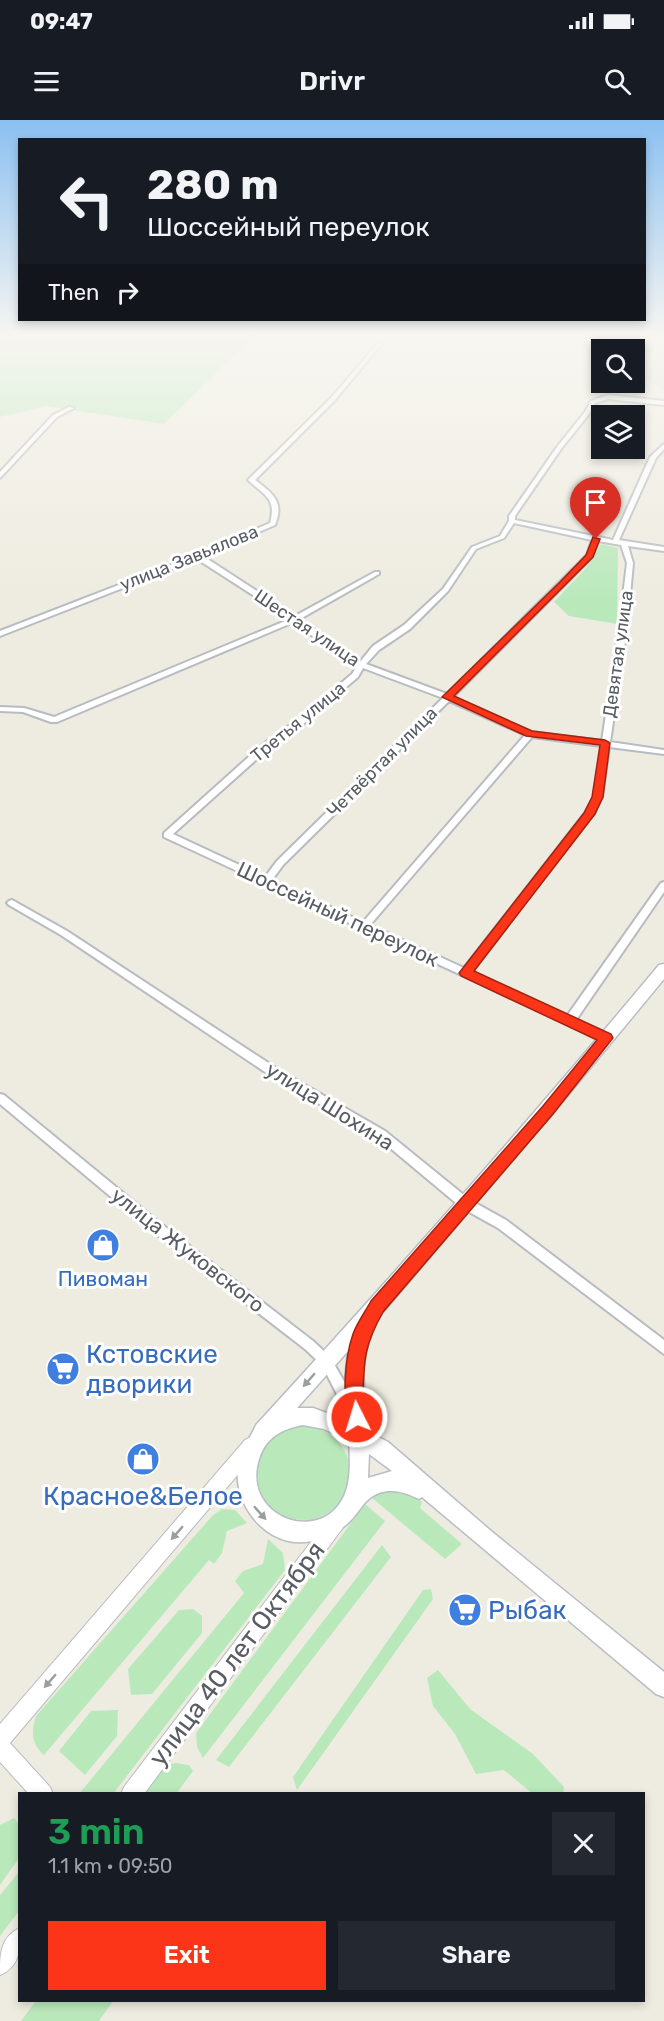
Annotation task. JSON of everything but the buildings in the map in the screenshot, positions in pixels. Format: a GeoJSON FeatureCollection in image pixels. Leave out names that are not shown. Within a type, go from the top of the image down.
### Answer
{"type":"FeatureCollection","features":[{"type":"Feature","properties":{"kind":"main road"},"geometry":{"type":"LineString","coordinates":[[259,1436],[377,1306],[548,1110],[664,969]]}},
{"type":"Feature","properties":{"kind":"main road","name":"улица 40 лет Октября"},"geometry":{"type":"LineString","coordinates":[[259,1436],[247,1460],[245,1484],[254,1506],[269,1522],[290,1531],[313,1531],[334,1522],[347,1509],[357,1489],[360,1472],[354,1403],[356,1355],[362,1334],[377,1306]]}},
{"type":"Feature","properties":{"kind":"main road"},"geometry":{"type":"LineString","coordinates":[[259,1436],[274,1424],[293,1417],[315,1417],[334,1425],[388,1456],[664,1686]]}},
{"type":"Feature","properties":{"kind":"main road"},"geometry":{"type":"LineString","coordinates":[[357,1417],[388,1456]]}},
{"type":"Feature","properties":{"kind":"main road"},"geometry":{"type":"LineString","coordinates":[[334,1425],[349,1439],[354,1448],[360,1472]]}},
{"type":"Feature","properties":{"kind":"main road"},"geometry":{"type":"LineString","coordinates":[[347,1509],[368,1488],[378,1483],[398,1480],[414,1486],[443,1503]]}},
{"type":"Feature","properties":{"kind":"street"},"geometry":{"type":"LineString","coordinates":[[0,476],[48,424]]}},
{"type":"Feature","properties":{"kind":"street","name":"улица Завьялова"},"geometry":{"type":"LineString","coordinates":[[0,634],[273,524],[278,511],[273,497],[251,480],[308,424]]}},
{"type":"Feature","properties":{"kind":"street","name":"Третья улица"},"geometry":{"type":"LineString","coordinates":[[167,835],[265,747],[299,723],[355,675],[376,648],[407,627],[446,590],[474,548],[502,537],[512,521],[512,516],[559,448],[579,424]]}},
{"type":"Feature","properties":{"kind":"street"},"geometry":{"type":"LineString","coordinates":[[615,542],[652,457],[664,446]]}},
{"type":"Feature","properties":{"kind":"street"},"geometry":{"type":"LineString","coordinates":[[512,521],[596,539],[664,549]]}},
{"type":"Feature","properties":{"kind":"street","name":"Четвёртая улица"},"geometry":{"type":"LineString","coordinates":[[267,880],[280,863],[563,584],[590,556],[596,539]]}},
{"type":"Feature","properties":{"kind":"street","name":"Девятая улица"},"geometry":{"type":"LineString","coordinates":[[466,973],[589,814],[598,797],[623,628],[630,563],[624,544]]}},
{"type":"Feature","properties":{"kind":"street","name":"Шестая улица"},"geometry":{"type":"LineString","coordinates":[[198,556],[295,619],[348,659],[361,665],[447,697],[530,734],[664,752]]}},
{"type":"Feature","properties":{"kind":"street"},"geometry":{"type":"LineString","coordinates":[[0,709],[24,710],[54,720],[295,619],[377,573]]}},
{"type":"Feature","properties":{"kind":"street"},"geometry":{"type":"LineString","coordinates":[[364,926],[530,734]]}},
{"type":"Feature","properties":{"kind":"street","name":"Шоссейный переулок"},"geometry":{"type":"LineString","coordinates":[[167,835],[606,1038]]}},
{"type":"Feature","properties":{"kind":"street"},"geometry":{"type":"LineString","coordinates":[[570,1020],[664,885]]}},
{"type":"Feature","properties":{"kind":"street","name":"улица Шохина"},"geometry":{"type":"LineString","coordinates":[[12,903],[64,933],[275,1073],[381,1134],[466,1204],[502,1224],[664,1348]]}},
{"type":"Feature","properties":{"kind":"street","name":"улица Жуковского"},"geometry":{"type":"LineString","coordinates":[[0,1098],[151,1223],[297,1335],[326,1361],[357,1417]]}},
{"type":"Feature","properties":{"kind":"street"},"geometry":{"type":"LineString","coordinates":[[0,1739],[259,1436]]}},
{"type":"Feature","properties":{"kind":"street","name":"улица 40 лет Октября"},"geometry":{"type":"LineString","coordinates":[[133,1792],[347,1509]]}},
{"type":"Feature","properties":{"kind":"street"},"geometry":{"type":"LineString","coordinates":[[0,1747],[41,1792]]}},
{"type":"Feature","properties":{"kind":"street"},"geometry":{"type":"LineString","coordinates":[[0,1964],[18,1942]]}},
{"type":"Feature","properties":{"kind":"green space"},"geometry":{"type":"Polygon","coordinates":[[[601,544],[618,548],[617,624],[569,616],[554,602],[585,569],[601,544]]]}},
{"type":"Feature","properties":{"kind":"green space"},"geometry":{"type":"Polygon","coordinates":[[[303,1426],[321,1429],[336,1440],[347,1455],[350,1473],[347,1491],[336,1506],[321,1517],[303,1520],[285,1517],[270,1506],[259,1491],[256,1473],[259,1455],[270,1440],[285,1429],[303,1426]]]}},
{"type":"Feature","properties":{"kind":"green space"},"geometry":{"type":"Polygon","coordinates":[[[393,1488],[415,1496],[422,1502],[420,1508],[462,1544],[445,1559],[371,1497],[378,1492],[393,1488]]]}},
{"type":"Feature","properties":{"kind":"green space"},"geometry":{"type":"Polygon","coordinates":[[[365,1504],[385,1521],[203,1758],[197,1747],[196,1733],[365,1504]]]}},
{"type":"Feature","properties":{"kind":"green space"},"geometry":{"type":"Polygon","coordinates":[[[222,1509],[235,1510],[247,1523],[227,1531],[222,1553],[214,1564],[209,1560],[44,1755],[34,1742],[33,1727],[36,1716],[213,1515],[222,1509]]]}},
{"type":"Feature","properties":{"kind":"green space"},"geometry":{"type":"Polygon","coordinates":[[[268,1539],[283,1553],[285,1570],[115,1792],[81,1792],[244,1593],[235,1581],[243,1571],[263,1564],[268,1539]]]}},
{"type":"Feature","properties":{"kind":"green space"},"geometry":{"type":"Polygon","coordinates":[[[382,1545],[391,1557],[229,1767],[216,1760],[382,1545]]]}},
{"type":"Feature","properties":{"kind":"green space"},"geometry":{"type":"Polygon","coordinates":[[[431,1589],[433,1599],[297,1790],[293,1777],[423,1590],[431,1589]]]}},
{"type":"Feature","properties":{"kind":"green space"},"geometry":{"type":"Polygon","coordinates":[[[193,1609],[202,1616],[202,1633],[152,1694],[131,1695],[128,1669],[179,1610],[193,1609]]]}},
{"type":"Feature","properties":{"kind":"green space"},"geometry":{"type":"Polygon","coordinates":[[[438,1670],[470,1709],[533,1754],[564,1787],[563,1792],[531,1792],[504,1770],[476,1774],[455,1734],[433,1706],[427,1678],[438,1670]]]}},
{"type":"Feature","properties":{"kind":"green space"},"geometry":{"type":"Polygon","coordinates":[[[118,1710],[117,1736],[85,1775],[59,1751],[91,1711],[118,1710]]]}},
{"type":"Feature","properties":{"kind":"green space"},"geometry":{"type":"Polygon","coordinates":[[[176,1763],[189,1765],[193,1771],[177,1792],[144,1792],[164,1765],[176,1763]]]}},
{"type":"Feature","properties":{"kind":"green space"},"geometry":{"type":"Polygon","coordinates":[[[14,1818],[18,1823],[18,1859],[0,1885],[0,1825],[14,1818]]]}},
{"type":"Feature","properties":{"kind":"green space"},"geometry":{"type":"Polygon","coordinates":[[[18,1873],[18,1912],[0,1936],[0,1895],[18,1873]]]}},
{"type":"Feature","properties":{"kind":"green space"},"geometry":{"type":"Polygon","coordinates":[[[35,2002],[112,2002],[99,2021],[21,2021],[35,2002]]]}},
{"type":"Feature","properties":{"kind":"place","name":"Пивоман"},"geometry":{"type":"Point","coordinates":[103,1245]}},
{"type":"Feature","properties":{"kind":"place","name":"Кстовские дворики"},"geometry":{"type":"Point","coordinates":[63,1369]}},
{"type":"Feature","properties":{"kind":"place","name":"Красное&Белое"},"geometry":{"type":"Point","coordinates":[143,1459]}},
{"type":"Feature","properties":{"kind":"place","name":"Рыбак"},"geometry":{"type":"Point","coordinates":[465,1610]}},
{"type":"Feature","properties":{"kind":"route"},"geometry":{"type":"LineString","coordinates":[[357,1417],[354,1403],[354,1366],[362,1334],[377,1306],[548,1110],[606,1038],[466,973],[589,814],[598,797],[605,743],[530,734],[447,697],[590,556],[596,539]]}}]}
